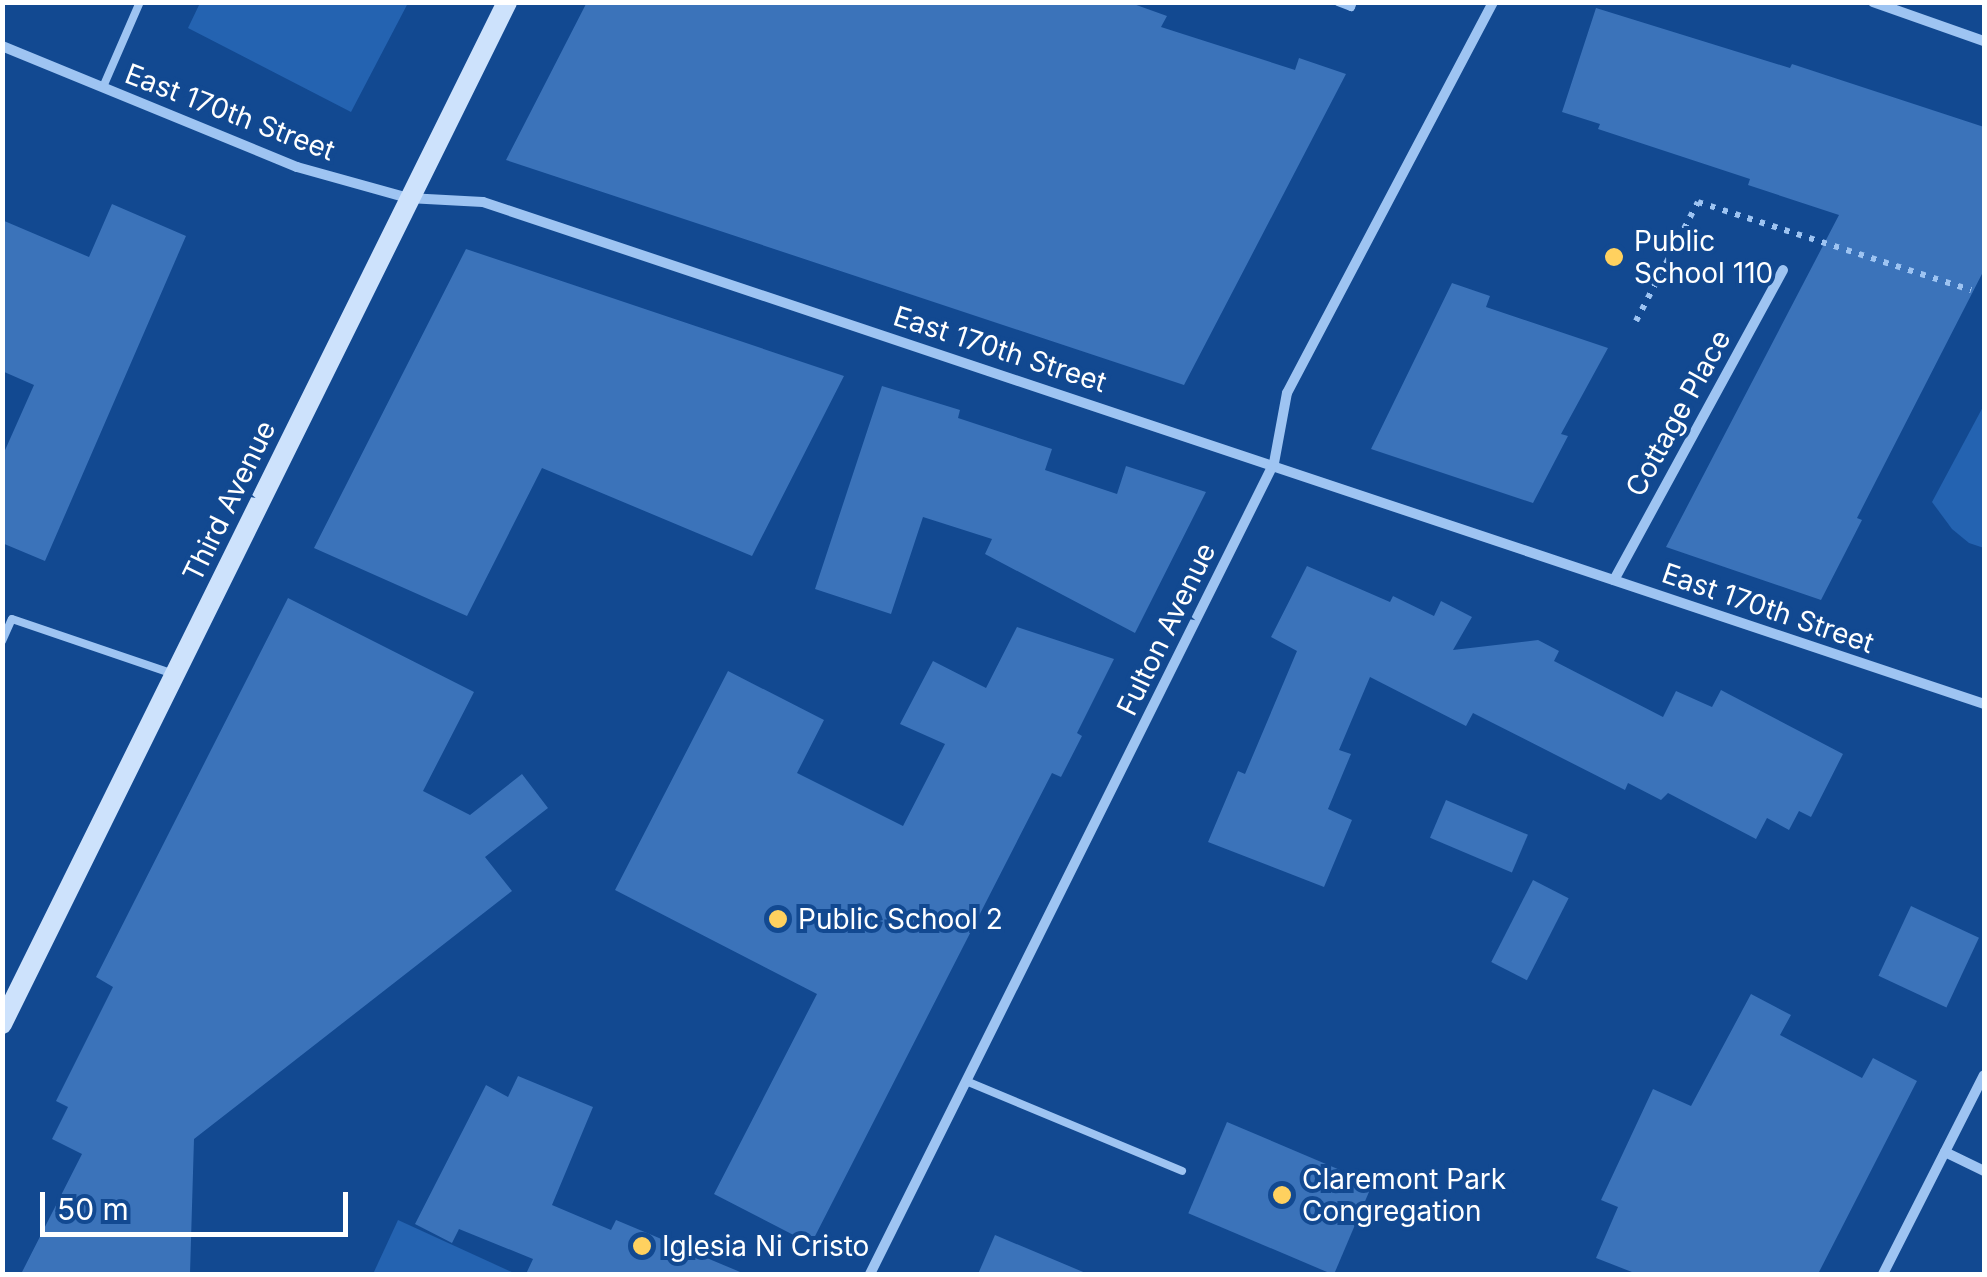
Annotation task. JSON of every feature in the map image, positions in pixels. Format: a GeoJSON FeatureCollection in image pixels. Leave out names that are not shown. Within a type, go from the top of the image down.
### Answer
{"type":"FeatureCollection","features":[{"type":"Feature","properties":{"kind":"main road","name":"Third Avenue"},"geometry":{"type":"LineString","coordinates":[[2,1024],[508,2]]}},
{"type":"Feature","properties":{"kind":"street","name":"Fulton Avenue"},"geometry":{"type":"LineString","coordinates":[[870,1274],[1274,464],[1287,393],[1494,2]]}},
{"type":"Feature","properties":{"kind":"street"},"geometry":{"type":"LineString","coordinates":[[1873,2],[1984,41]]}},
{"type":"Feature","properties":{"kind":"street","name":"East 170th Street"},"geometry":{"type":"LineString","coordinates":[[2,46],[297,167],[408,198],[483,202],[1984,704]]}},
{"type":"Feature","properties":{"kind":"street","name":"Cottage Place"},"geometry":{"type":"LineString","coordinates":[[1614,580],[1783,270]]}},
{"type":"Feature","properties":{"kind":"street"},"geometry":{"type":"LineString","coordinates":[[1882,1274],[1984,1075]]}},
{"type":"Feature","properties":{"kind":"street"},"geometry":{"type":"LineString","coordinates":[[1946,1152],[1984,1171]]}},
{"type":"Feature","properties":{"kind":"lane"},"geometry":{"type":"LineString","coordinates":[[103,88],[140,2]]}},
{"type":"Feature","properties":{"kind":"lane"},"geometry":{"type":"LineString","coordinates":[[1338,2],[1352,7],[1353,2]]}},
{"type":"Feature","properties":{"kind":"lane"},"geometry":{"type":"LineString","coordinates":[[2,641],[12,619],[175,674]]}},
{"type":"Feature","properties":{"kind":"lane"},"geometry":{"type":"LineString","coordinates":[[966,1081],[1182,1171]]}},
{"type":"Feature","properties":{"kind":"path"},"geometry":{"type":"LineString","coordinates":[[1950,282],[1972,290]]}},
{"type":"Feature","properties":{"kind":"shaded area"},"geometry":{"type":"Polygon","coordinates":[[[200,2],[408,3],[351,112],[188,28],[200,2]]]}},
{"type":"Feature","properties":{"kind":"shaded area"},"geometry":{"type":"Polygon","coordinates":[[[1984,405],[1984,548],[1969,543],[1952,529],[1932,502],[1984,405]]]}},
{"type":"Feature","properties":{"kind":"shaded area"},"geometry":{"type":"Polygon","coordinates":[[[398,1220],[516,1274],[373,1274],[398,1220]]]}},
{"type":"Feature","properties":{"kind":"building"},"geometry":{"type":"Polygon","coordinates":[[[587,2],[1128,2],[1167,16],[1161,27],[1295,70],[1299,58],[1346,74],[1184,385],[506,160],[587,2]]]}},
{"type":"Feature","properties":{"kind":"building"},"geometry":{"type":"Polygon","coordinates":[[[1596,8],[1790,68],[1792,64],[1984,127],[1984,270],[1857,518],[1862,520],[1821,600],[1666,547],[1839,215],[1748,185],[1750,179],[1598,129],[1600,124],[1562,112],[1596,8]]]}},
{"type":"Feature","properties":{"kind":"building"},"geometry":{"type":"Polygon","coordinates":[[[112,204],[186,236],[45,561],[2,543],[2,457],[34,385],[2,371],[2,220],[89,257],[112,204]]]}},
{"type":"Feature","properties":{"kind":"building"},"geometry":{"type":"Polygon","coordinates":[[[466,249],[844,376],[752,556],[542,468],[467,616],[314,548],[466,249]]]}},
{"type":"Feature","properties":{"kind":"building"},"geometry":{"type":"Polygon","coordinates":[[[1452,283],[1490,296],[1486,307],[1608,348],[1561,434],[1568,436],[1533,503],[1371,449],[1452,283]]]}},
{"type":"Feature","properties":{"kind":"building"},"geometry":{"type":"Polygon","coordinates":[[[882,386],[960,410],[958,418],[1052,449],[1045,470],[1117,494],[1126,466],[1206,492],[1135,633],[985,554],[992,539],[923,517],[891,614],[815,589],[882,386]]]}},
{"type":"Feature","properties":{"kind":"building"},"geometry":{"type":"Polygon","coordinates":[[[1307,566],[1390,602],[1393,596],[1434,616],[1441,601],[1472,617],[1453,650],[1538,640],[1559,651],[1554,661],[1663,717],[1676,691],[1712,707],[1721,690],[1843,754],[1811,817],[1799,811],[1789,830],[1767,818],[1756,839],[1668,793],[1661,800],[1628,783],[1625,790],[1473,713],[1466,726],[1370,677],[1339,750],[1351,754],[1328,809],[1352,820],[1324,887],[1208,842],[1238,771],[1245,774],[1297,651],[1271,637],[1307,566]]]}},
{"type":"Feature","properties":{"kind":"building"},"geometry":{"type":"Polygon","coordinates":[[[288,598],[474,692],[423,791],[470,815],[522,774],[548,808],[485,857],[512,891],[194,1139],[190,1274],[21,1274],[82,1154],[52,1139],[68,1107],[56,1101],[113,987],[96,977],[288,598]]]}},
{"type":"Feature","properties":{"kind":"building"},"geometry":{"type":"Polygon","coordinates":[[[1017,627],[1114,659],[1077,733],[1082,736],[1061,777],[1052,773],[811,1244],[714,1194],[817,994],[615,890],[728,671],[824,720],[797,773],[903,826],[945,744],[900,724],[933,661],[986,688],[1017,627]]]}},
{"type":"Feature","properties":{"kind":"building"},"geometry":{"type":"Polygon","coordinates":[[[1446,800],[1528,835],[1512,873],[1430,838],[1446,800]]]}},
{"type":"Feature","properties":{"kind":"building"},"geometry":{"type":"Polygon","coordinates":[[[1533,880],[1569,898],[1527,980],[1491,962],[1533,880]]]}},
{"type":"Feature","properties":{"kind":"building"},"geometry":{"type":"Polygon","coordinates":[[[1911,906],[1979,938],[1946,1007],[1878,976],[1911,906]]]}},
{"type":"Feature","properties":{"kind":"building"},"geometry":{"type":"Polygon","coordinates":[[[1751,994],[1791,1015],[1780,1035],[1862,1078],[1873,1058],[1917,1081],[1818,1274],[1637,1274],[1596,1258],[1618,1207],[1601,1200],[1653,1089],[1691,1106],[1751,994]]]}},
{"type":"Feature","properties":{"kind":"building"},"geometry":{"type":"Polygon","coordinates":[[[518,1076],[593,1107],[552,1205],[611,1230],[616,1220],[745,1274],[526,1274],[533,1259],[459,1229],[452,1243],[415,1224],[486,1085],[508,1097],[518,1076]]]}},
{"type":"Feature","properties":{"kind":"building","name":"Claremont Park Congregation"},"geometry":{"type":"Polygon","coordinates":[[[1227,1122],[1372,1184],[1334,1274],[1188,1213],[1227,1122]]]}},
{"type":"Feature","properties":{"kind":"building"},"geometry":{"type":"Polygon","coordinates":[[[995,1235],[1088,1274],[978,1274],[995,1235]]]}},
{"type":"Feature","properties":{"kind":"place","name":"Public School 110"},"geometry":{"type":"Point","coordinates":[1614,257]}},
{"type":"Feature","properties":{"kind":"place","name":"Public School 2"},"geometry":{"type":"Point","coordinates":[778,919]}},
{"type":"Feature","properties":{"kind":"place","name":"Claremont Park Congregation"},"geometry":{"type":"Point","coordinates":[1282,1195]}},
{"type":"Feature","properties":{"kind":"place","name":"Iglesia Ni Cristo"},"geometry":{"type":"Point","coordinates":[642,1246]}}]}
